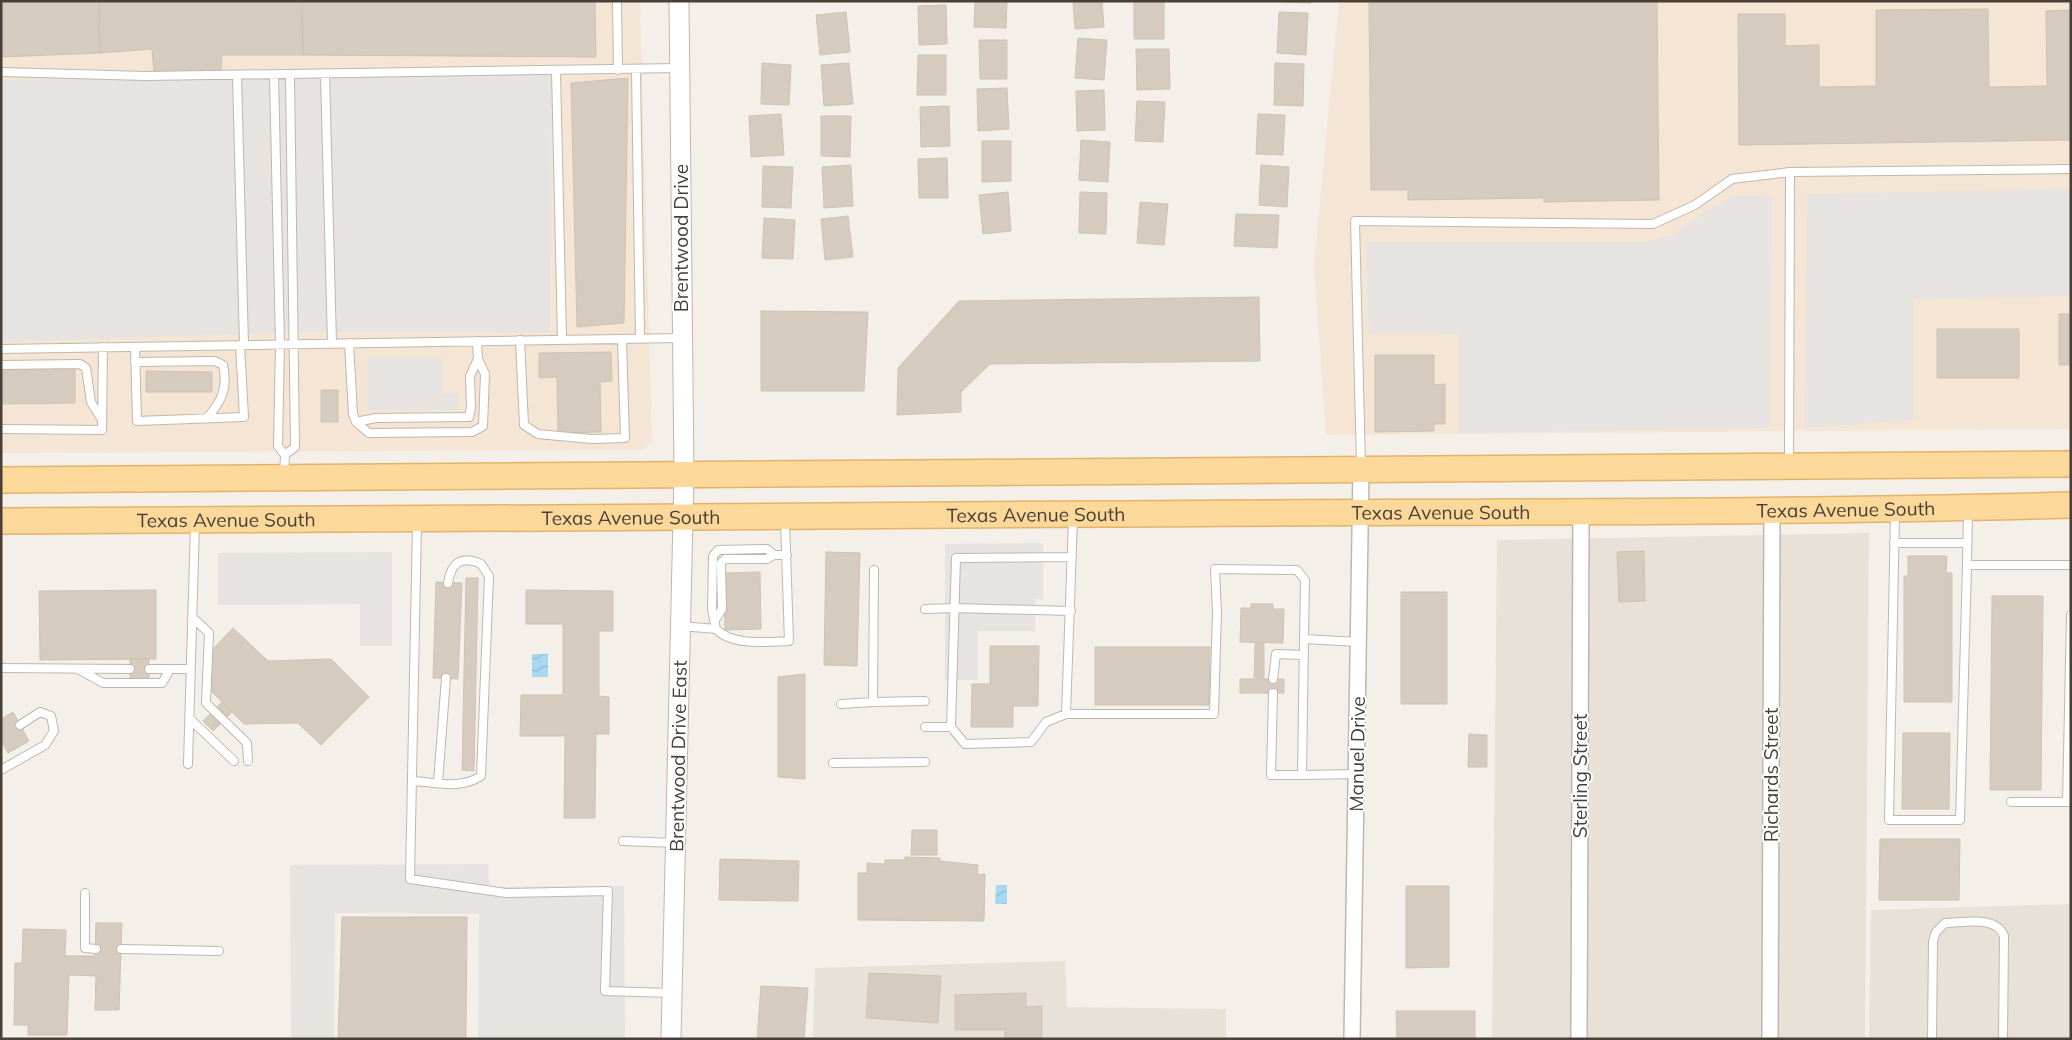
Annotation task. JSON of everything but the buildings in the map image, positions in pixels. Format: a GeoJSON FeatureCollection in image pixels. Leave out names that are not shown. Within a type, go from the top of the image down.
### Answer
{"type":"FeatureCollection","features":[{"type":"Feature","properties":{"kind":"main road"},"geometry":{"type":"LineString","coordinates":[[1,480],[285,466],[684,474],[2071,464]]}},
{"type":"Feature","properties":{"kind":"main road","name":"Texas Avenue South"},"geometry":{"type":"LineString","coordinates":[[1,521],[1772,511],[2071,505]]}},
{"type":"Feature","properties":{"kind":"street","name":"Brentwood Drive"},"geometry":{"type":"LineString","coordinates":[[679,1],[684,474]]}},
{"type":"Feature","properties":{"kind":"street","name":"Manuel Drive"},"geometry":{"type":"LineString","coordinates":[[1352,1039],[1361,469]]}},
{"type":"Feature","properties":{"kind":"street","name":"Brentwood Drive East"},"geometry":{"type":"LineString","coordinates":[[671,1039],[684,474]]}},
{"type":"Feature","properties":{"kind":"street","name":"Richards Street"},"geometry":{"type":"LineString","coordinates":[[1770,1039],[1772,511]]}},
{"type":"Feature","properties":{"kind":"street","name":"Sterling Street"},"geometry":{"type":"LineString","coordinates":[[1579,1039],[1581,512]]}},
{"type":"Feature","properties":{"kind":"lane"},"geometry":{"type":"LineString","coordinates":[[617,1],[618,70]]}},
{"type":"Feature","properties":{"kind":"lane"},"geometry":{"type":"LineString","coordinates":[[1,72],[101,76],[290,75],[679,68]]}},
{"type":"Feature","properties":{"kind":"lane"},"geometry":{"type":"LineString","coordinates":[[636,69],[640,338]]}},
{"type":"Feature","properties":{"kind":"lane"},"geometry":{"type":"LineString","coordinates":[[556,70],[562,340]]}},
{"type":"Feature","properties":{"kind":"lane"},"geometry":{"type":"LineString","coordinates":[[325,74],[332,344]]}},
{"type":"Feature","properties":{"kind":"lane"},"geometry":{"type":"LineString","coordinates":[[135,347],[137,421],[244,417],[237,75]]}},
{"type":"Feature","properties":{"kind":"lane"},"geometry":{"type":"LineString","coordinates":[[274,75],[280,344],[278,446],[285,466]]}},
{"type":"Feature","properties":{"kind":"lane"},"geometry":{"type":"LineString","coordinates":[[285,466],[296,447],[290,75]]}},
{"type":"Feature","properties":{"kind":"lane"},"geometry":{"type":"LineString","coordinates":[[1361,469],[1355,221],[1654,224],[1695,205],[1732,179],[1790,172],[2071,169]]}},
{"type":"Feature","properties":{"kind":"lane"},"geometry":{"type":"LineString","coordinates":[[1789,466],[1790,172]]}},
{"type":"Feature","properties":{"kind":"lane"},"geometry":{"type":"LineString","coordinates":[[1,349],[682,338]]}},
{"type":"Feature","properties":{"kind":"lane"},"geometry":{"type":"LineString","coordinates":[[520,340],[524,425],[538,434],[591,439],[624,438],[622,339]]}},
{"type":"Feature","properties":{"kind":"lane"},"geometry":{"type":"LineString","coordinates":[[356,422],[376,418],[468,417],[471,406],[470,376],[478,359],[478,341]]}},
{"type":"Feature","properties":{"kind":"lane"},"geometry":{"type":"LineString","coordinates":[[349,343],[353,414],[356,422],[369,433],[472,432],[482,426],[486,374],[478,359]]}},
{"type":"Feature","properties":{"kind":"lane"},"geometry":{"type":"LineString","coordinates":[[1,429],[102,430],[103,347]]}},
{"type":"Feature","properties":{"kind":"lane"},"geometry":{"type":"LineString","coordinates":[[135,362],[216,361],[223,365],[226,378],[225,390],[219,404],[207,418]]}},
{"type":"Feature","properties":{"kind":"lane"},"geometry":{"type":"LineString","coordinates":[[1,365],[80,364],[86,368],[91,402],[102,420]]}},
{"type":"Feature","properties":{"kind":"lane"},"geometry":{"type":"LineString","coordinates":[[1896,510],[1889,820],[1960,820],[1968,508]]}},
{"type":"Feature","properties":{"kind":"lane"},"geometry":{"type":"LineString","coordinates":[[1066,714],[1073,514]]}},
{"type":"Feature","properties":{"kind":"lane"},"geometry":{"type":"LineString","coordinates":[[785,516],[789,641],[758,642],[722,636],[716,629],[715,620],[722,609],[722,563],[725,559],[767,559],[774,555],[786,555]]}},
{"type":"Feature","properties":{"kind":"lane"},"geometry":{"type":"LineString","coordinates":[[417,519],[410,879],[506,893],[608,891],[605,991],[672,993]]}},
{"type":"Feature","properties":{"kind":"lane"},"geometry":{"type":"LineString","coordinates":[[188,764],[195,520]]}},
{"type":"Feature","properties":{"kind":"lane"},"geometry":{"type":"LineString","coordinates":[[1894,542],[1967,543]]}},
{"type":"Feature","properties":{"kind":"lane"},"geometry":{"type":"LineString","coordinates":[[1072,557],[956,558],[951,728],[965,744],[1031,742],[1046,722],[1066,714],[1214,714],[1215,569],[1297,570],[1305,580],[1302,775]]}},
{"type":"Feature","properties":{"kind":"lane"},"geometry":{"type":"LineString","coordinates":[[412,781],[438,782],[451,786],[471,782],[481,776],[489,576],[480,564],[464,560],[456,564],[450,571],[448,583]]}},
{"type":"Feature","properties":{"kind":"lane"},"geometry":{"type":"LineString","coordinates":[[1967,565],[2071,565]]}},
{"type":"Feature","properties":{"kind":"lane"},"geometry":{"type":"LineString","coordinates":[[873,702],[874,570]]}},
{"type":"Feature","properties":{"kind":"lane"},"geometry":{"type":"LineString","coordinates":[[925,609],[1071,611]]}},
{"type":"Feature","properties":{"kind":"lane"},"geometry":{"type":"LineString","coordinates":[[2010,802],[2069,802],[2071,615]]}},
{"type":"Feature","properties":{"kind":"lane"},"geometry":{"type":"LineString","coordinates":[[192,617],[208,632],[206,703],[247,743],[248,761]]}},
{"type":"Feature","properties":{"kind":"lane"},"geometry":{"type":"LineString","coordinates":[[680,626],[716,629]]}},
{"type":"Feature","properties":{"kind":"lane"},"geometry":{"type":"LineString","coordinates":[[1304,639],[1358,642]]}},
{"type":"Feature","properties":{"kind":"lane"},"geometry":{"type":"LineString","coordinates":[[1273,679],[1276,654],[1304,655]]}},
{"type":"Feature","properties":{"kind":"lane"},"geometry":{"type":"LineString","coordinates":[[1,668],[130,669]]}},
{"type":"Feature","properties":{"kind":"lane"},"geometry":{"type":"LineString","coordinates":[[77,668],[103,683],[162,683],[170,669]]}},
{"type":"Feature","properties":{"kind":"lane"},"geometry":{"type":"LineString","coordinates":[[149,669],[190,669]]}},
{"type":"Feature","properties":{"kind":"lane"},"geometry":{"type":"LineString","coordinates":[[438,782],[446,678]]}},
{"type":"Feature","properties":{"kind":"lane"},"geometry":{"type":"LineString","coordinates":[[1273,693],[1271,775],[1356,774]]}},
{"type":"Feature","properties":{"kind":"lane"},"geometry":{"type":"LineString","coordinates":[[841,704],[925,701]]}},
{"type":"Feature","properties":{"kind":"lane"},"geometry":{"type":"LineString","coordinates":[[1,770],[45,745],[54,731],[51,716],[40,712],[20,725]]}},
{"type":"Feature","properties":{"kind":"lane"},"geometry":{"type":"LineString","coordinates":[[190,719],[234,761]]}},
{"type":"Feature","properties":{"kind":"lane"},"geometry":{"type":"LineString","coordinates":[[925,727],[951,728]]}},
{"type":"Feature","properties":{"kind":"lane"},"geometry":{"type":"LineString","coordinates":[[833,763],[924,762]]}},
{"type":"Feature","properties":{"kind":"lane"},"geometry":{"type":"LineString","coordinates":[[623,841],[676,843]]}},
{"type":"Feature","properties":{"kind":"lane"},"geometry":{"type":"LineString","coordinates":[[85,893],[84,948],[96,949]]}},
{"type":"Feature","properties":{"kind":"lane"},"geometry":{"type":"LineString","coordinates":[[1932,1039],[1933,941],[1936,932],[1945,924],[1993,923],[2001,928],[2004,936],[2003,1039]]}},
{"type":"Feature","properties":{"kind":"lane"},"geometry":{"type":"LineString","coordinates":[[121,950],[219,951]]}},
{"type":"Feature","properties":{"kind":"shaded area"},"geometry":{"type":"Polygon","coordinates":[[[1,1],[640,1],[652,441],[643,450],[1,453],[1,1]]]}},
{"type":"Feature","properties":{"kind":"shaded area"},"geometry":{"type":"Polygon","coordinates":[[[1339,1],[2071,1],[2071,429],[1326,435],[1314,265],[1339,1]]]}},
{"type":"Feature","properties":{"kind":"shaded area"},"geometry":{"type":"Polygon","coordinates":[[[552,72],[550,332],[301,332],[1,342],[1,80],[552,72]]]}},
{"type":"Feature","properties":{"kind":"shaded area"},"geometry":{"type":"Polygon","coordinates":[[[2071,189],[2071,296],[1914,299],[1914,420],[1804,428],[1807,194],[2071,189]]]}},
{"type":"Feature","properties":{"kind":"shaded area"},"geometry":{"type":"Polygon","coordinates":[[[1772,195],[1770,428],[1459,433],[1459,334],[1369,333],[1366,242],[1645,242],[1672,235],[1711,208],[1735,196],[1772,195]]]}},
{"type":"Feature","properties":{"kind":"shaded area"},"geometry":{"type":"Polygon","coordinates":[[[367,358],[443,358],[443,393],[459,393],[459,410],[367,410],[367,358]]]}},
{"type":"Feature","properties":{"kind":"shaded area"},"geometry":{"type":"Polygon","coordinates":[[[1869,533],[1865,1039],[1492,1039],[1497,540],[1869,533]]]}},
{"type":"Feature","properties":{"kind":"shaded area"},"geometry":{"type":"Polygon","coordinates":[[[1043,543],[1043,599],[1035,599],[1035,631],[978,631],[978,680],[945,680],[945,544],[1043,543]]]}},
{"type":"Feature","properties":{"kind":"shaded area"},"geometry":{"type":"Polygon","coordinates":[[[392,552],[392,646],[360,646],[360,604],[218,605],[218,553],[392,552]]]}},
{"type":"Feature","properties":{"kind":"shaded area"},"geometry":{"type":"Polygon","coordinates":[[[488,864],[489,887],[624,886],[625,1039],[478,1039],[479,914],[335,913],[334,1039],[291,1039],[290,865],[488,864]]]}},
{"type":"Feature","properties":{"kind":"shaded area"},"geometry":{"type":"Polygon","coordinates":[[[2071,904],[2071,1039],[1869,1039],[1871,910],[2071,904]]]}},
{"type":"Feature","properties":{"kind":"shaded area"},"geometry":{"type":"Polygon","coordinates":[[[1065,961],[1067,1007],[1226,1009],[1226,1039],[813,1039],[815,968],[1065,961]]]}},
{"type":"Feature","properties":{"kind":"water"},"geometry":{"type":"Polygon","coordinates":[[[532,654],[548,654],[548,677],[532,677],[532,654]]]}},
{"type":"Feature","properties":{"kind":"water"},"geometry":{"type":"Polygon","coordinates":[[[996,885],[1007,885],[1007,904],[995,904],[996,885]]]}}]}
